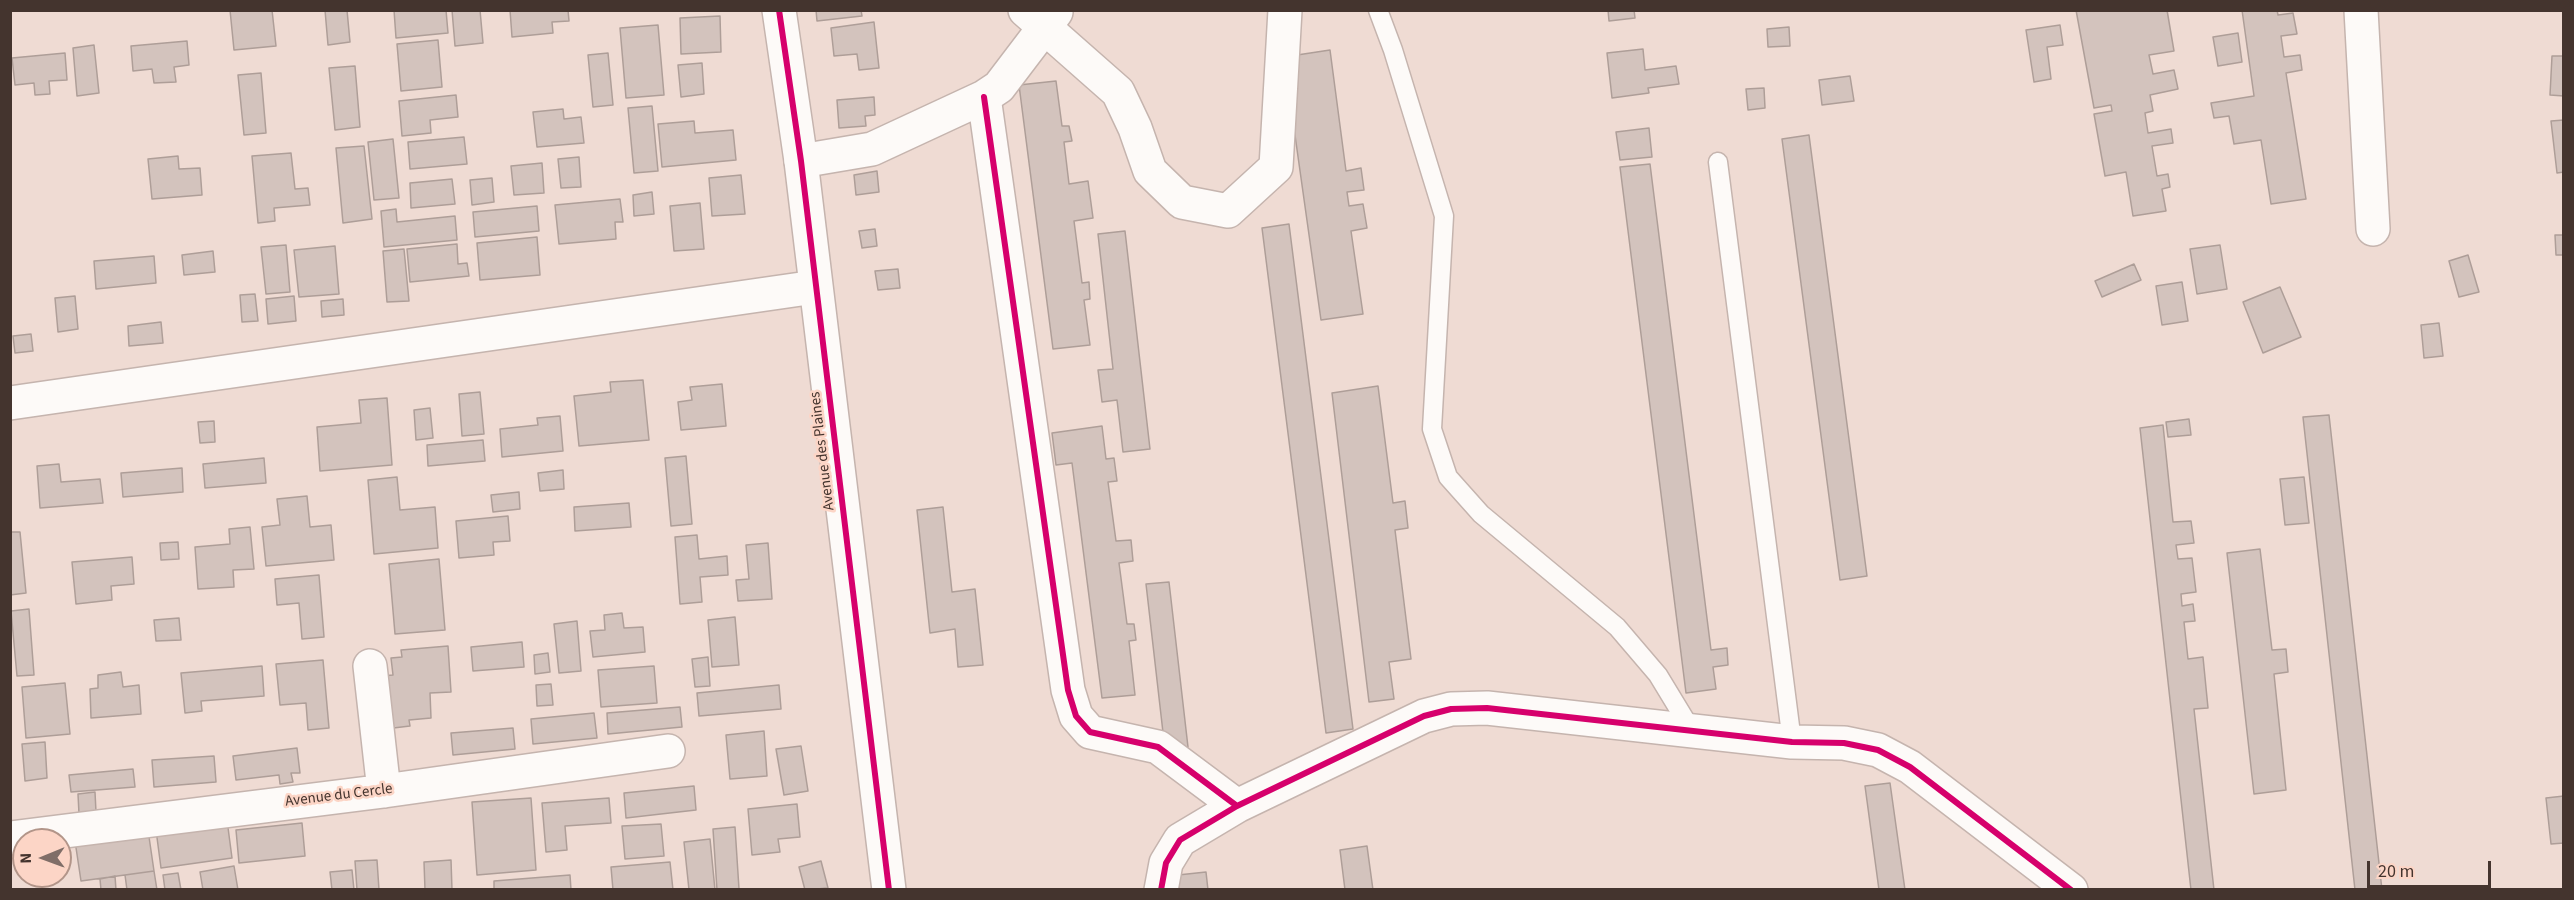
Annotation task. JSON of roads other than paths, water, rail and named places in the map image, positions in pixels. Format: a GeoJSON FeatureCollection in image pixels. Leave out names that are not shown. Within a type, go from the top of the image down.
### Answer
{"type":"FeatureCollection","features":[{"type":"Feature","properties":{"kind":"street","name":"Avenue des Plaines"},"geometry":{"type":"LineString","coordinates":[[778,10],[801,161],[889,890]]}},
{"type":"Feature","properties":{"kind":"street"},"geometry":{"type":"LineString","coordinates":[[801,161],[872,149],[984,97],[999,87],[1042,17],[1118,92],[1135,128],[1150,171],[1182,202],[1228,211],[1276,166],[1285,10]]}},
{"type":"Feature","properties":{"kind":"street"},"geometry":{"type":"LineString","coordinates":[[2361,10],[2373,229]]}},
{"type":"Feature","properties":{"kind":"street"},"geometry":{"type":"LineString","coordinates":[[984,97],[1068,690],[1076,716],[1090,732],[1158,747],[1237,806]]}},
{"type":"Feature","properties":{"kind":"street"},"geometry":{"type":"LineString","coordinates":[[10,403],[815,287]]}},
{"type":"Feature","properties":{"kind":"street"},"geometry":{"type":"LineString","coordinates":[[370,666],[384,791]]}},
{"type":"Feature","properties":{"kind":"street"},"geometry":{"type":"LineString","coordinates":[[1161,890],[1166,863],[1180,840],[1237,806],[1424,717],[1451,709],[1487,708],[1792,742],[1844,743],[1878,750],[1910,767],[2071,890]]}},
{"type":"Feature","properties":{"kind":"street","name":"Avenue du Cercle"},"geometry":{"type":"LineString","coordinates":[[10,838],[384,791],[668,751]]}},
{"type":"Feature","properties":{"kind":"lane"},"geometry":{"type":"LineString","coordinates":[[1378,10],[1393,50],[1444,216],[1432,429],[1448,477],[1481,513],[1617,627],[1658,675],[1692,731]]}},
{"type":"Feature","properties":{"kind":"lane"},"geometry":{"type":"LineString","coordinates":[[1718,162],[1792,742]]}}]}
